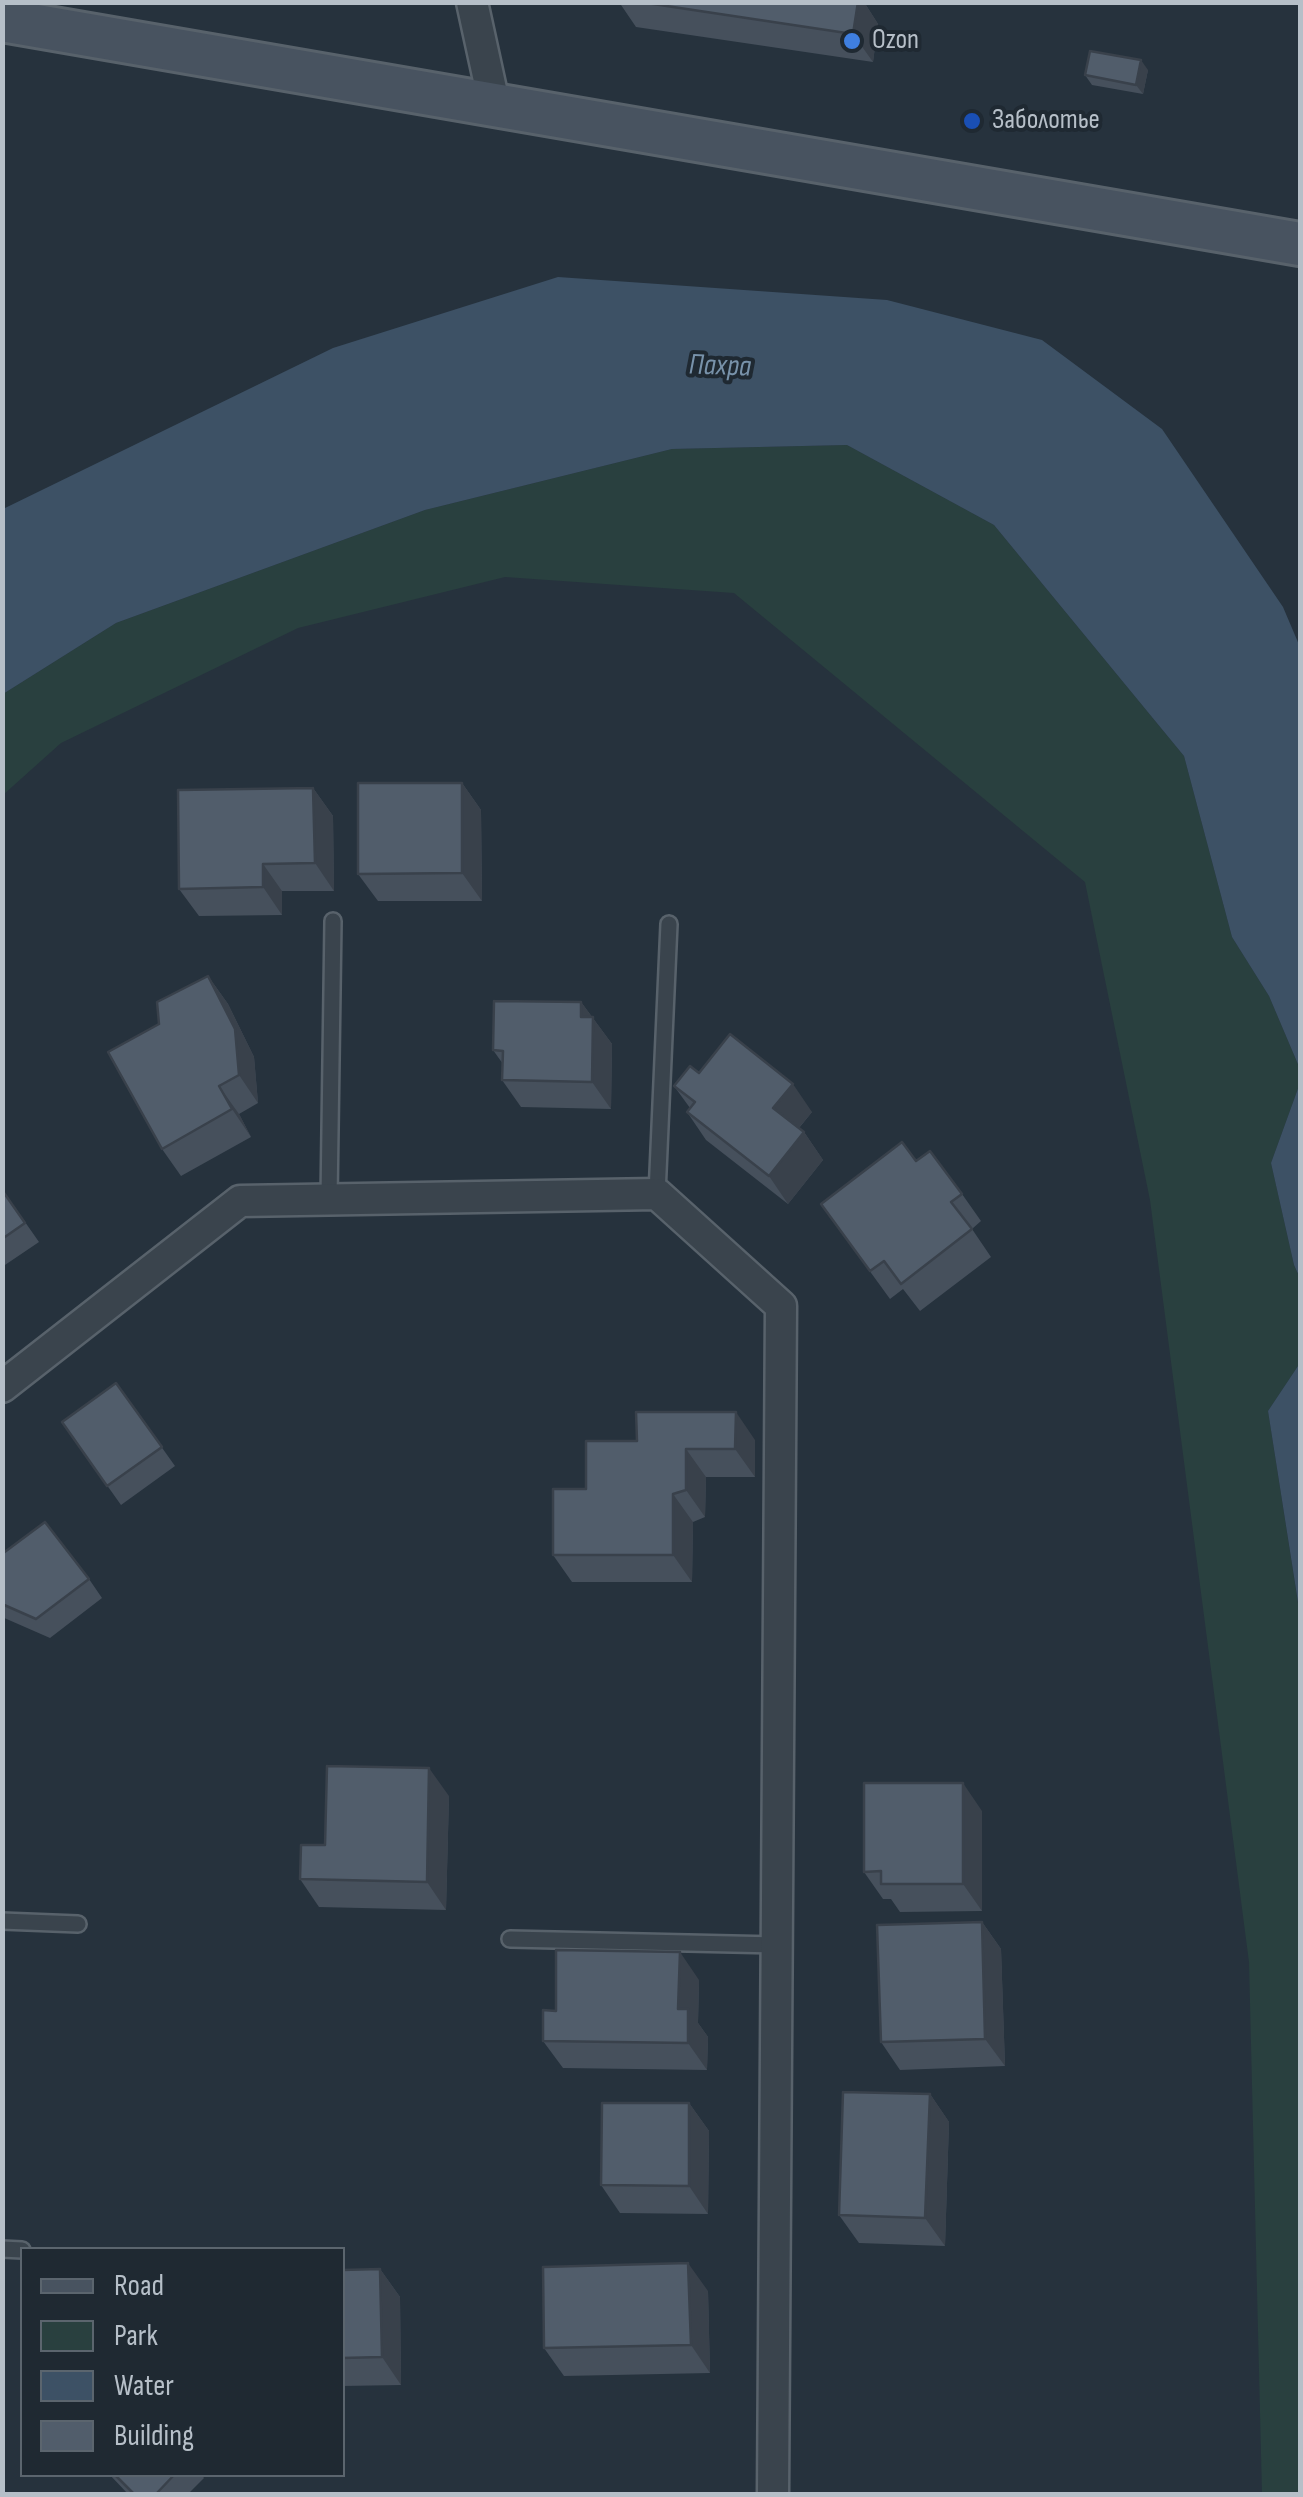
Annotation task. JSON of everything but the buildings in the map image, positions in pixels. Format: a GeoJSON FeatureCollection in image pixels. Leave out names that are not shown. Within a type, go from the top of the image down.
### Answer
{"type":"FeatureCollection","features":[{"type":"Feature","properties":{"kind":"main road"},"geometry":{"type":"LineString","coordinates":[[2,20],[1300,244]]}},
{"type":"Feature","properties":{"kind":"street"},"geometry":{"type":"LineString","coordinates":[[472,2],[494,104]]}},
{"type":"Feature","properties":{"kind":"street"},"geometry":{"type":"LineString","coordinates":[[2,1387],[240,1200],[656,1194],[781,1306],[773,2494]]}},
{"type":"Feature","properties":{"kind":"lane"},"geometry":{"type":"LineString","coordinates":[[329,1199],[333,921]]}},
{"type":"Feature","properties":{"kind":"lane"},"geometry":{"type":"LineString","coordinates":[[656,1194],[669,924]]}},
{"type":"Feature","properties":{"kind":"lane"},"geometry":{"type":"LineString","coordinates":[[2,1921],[78,1924]]}},
{"type":"Feature","properties":{"kind":"lane"},"geometry":{"type":"LineString","coordinates":[[510,1939],[777,1945]]}},
{"type":"Feature","properties":{"kind":"green space"},"geometry":{"type":"Polygon","coordinates":[[[847,445],[994,525],[1184,756],[1232,937],[1269,996],[1300,1069],[1300,1083],[1271,1163],[1300,1278],[1300,1363],[1268,1411],[1300,1616],[1300,2494],[1262,2494],[1249,1962],[1150,1200],[1085,882],[734,593],[505,577],[298,628],[61,743],[3,795],[3,694],[116,623],[425,510],[672,449],[847,445]]]}},
{"type":"Feature","properties":{"kind":"water","name":"Пахра"},"geometry":{"type":"Polygon","coordinates":[[[558,277],[887,300],[1042,340],[1162,429],[1283,607],[1300,647],[1300,1069],[1269,996],[1232,937],[1184,756],[994,525],[847,445],[672,449],[425,510],[116,623],[3,694],[3,509],[333,348],[558,277]]]}},
{"type":"Feature","properties":{"kind":"water"},"geometry":{"type":"Polygon","coordinates":[[[1300,1083],[1300,1278],[1271,1163],[1300,1083]]]}},
{"type":"Feature","properties":{"kind":"water"},"geometry":{"type":"Polygon","coordinates":[[[1300,1363],[1300,1615],[1268,1411],[1300,1363]]]}},
{"type":"Feature","properties":{"kind":"place","name":"Ozon"},"geometry":{"type":"Point","coordinates":[852,41]}},
{"type":"Feature","properties":{"kind":"place","name":"Заболотье"},"geometry":{"type":"Point","coordinates":[972,121]}}]}
